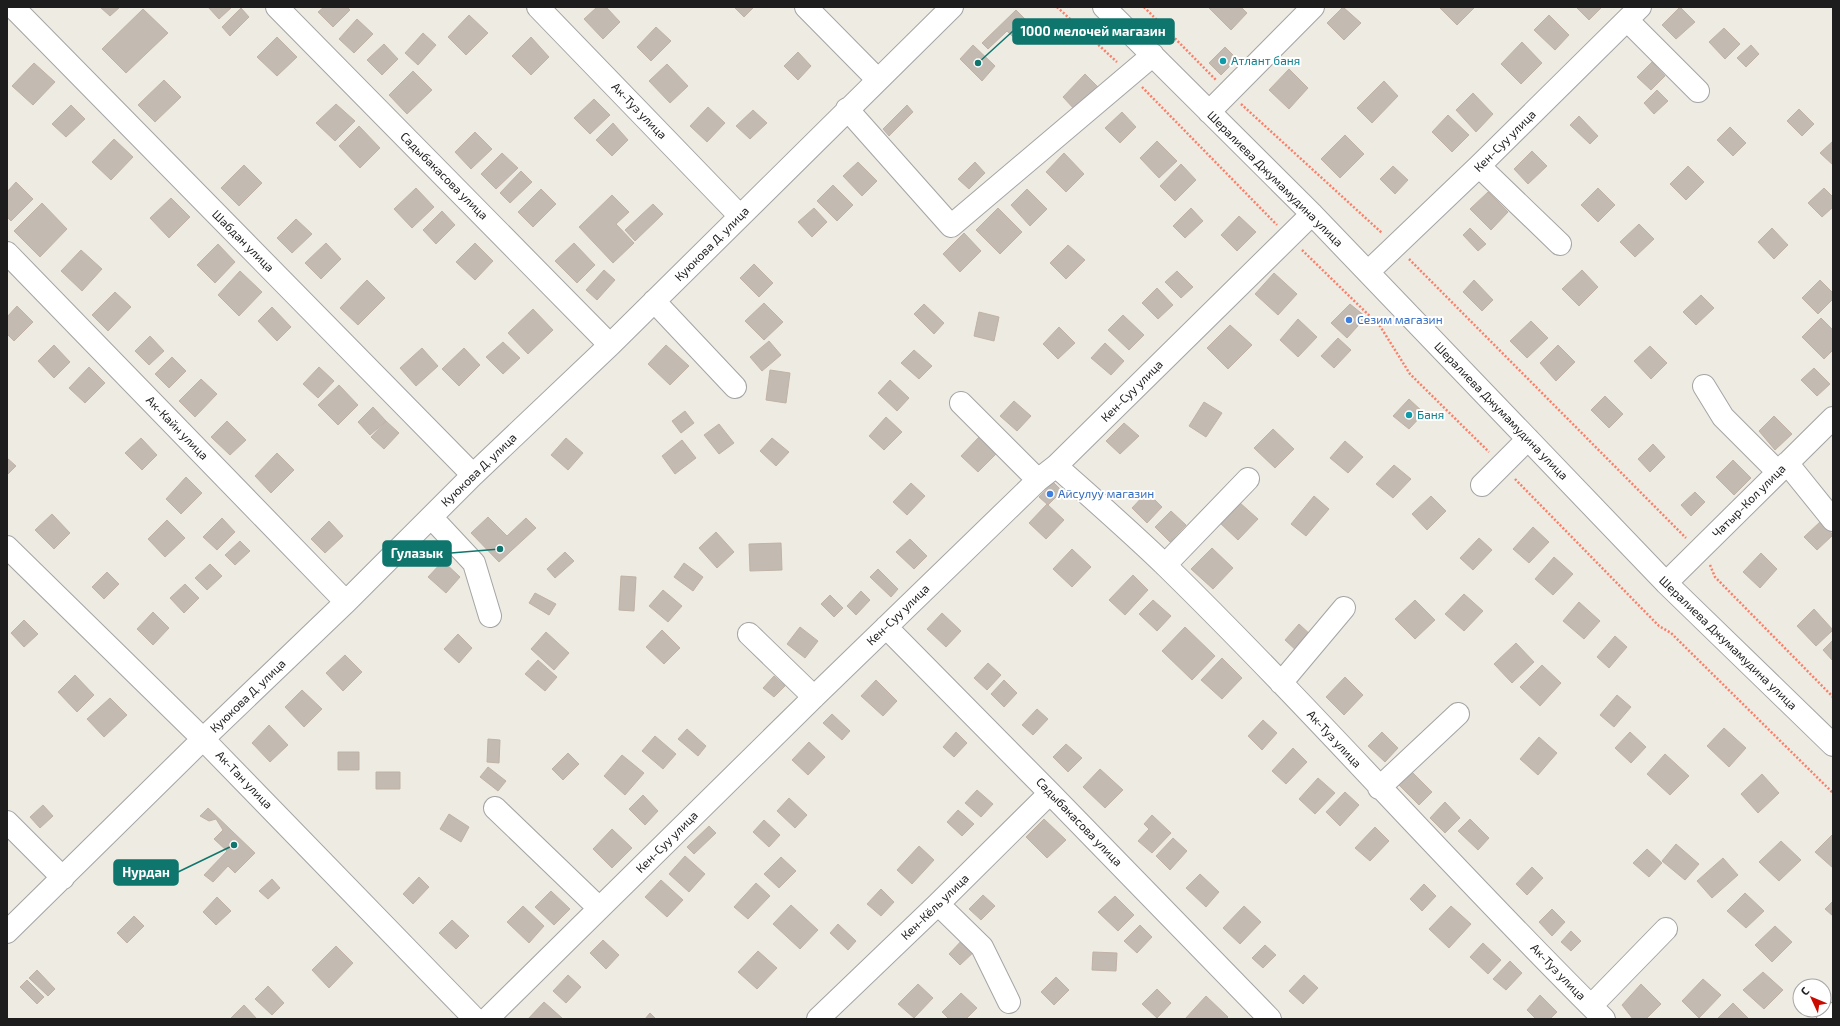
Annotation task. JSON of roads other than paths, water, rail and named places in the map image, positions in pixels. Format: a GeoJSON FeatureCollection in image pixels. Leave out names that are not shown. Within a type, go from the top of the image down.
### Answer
{"type":"FeatureCollection","features":[{"type":"Feature","properties":{"kind":"street","name":"Шабдан улица"},"geometry":{"type":"LineString","coordinates":[[13,7],[473,475]]}},
{"type":"Feature","properties":{"kind":"street","name":"Садыбакасова улица"},"geometry":{"type":"LineString","coordinates":[[278,7],[610,345]]}},
{"type":"Feature","properties":{"kind":"street","name":"Ак-Туз улица"},"geometry":{"type":"LineString","coordinates":[[538,7],[740,216]]}},
{"type":"Feature","properties":{"kind":"street"},"geometry":{"type":"LineString","coordinates":[[806,7],[878,80]]}},
{"type":"Feature","properties":{"kind":"street","name":"Куюкова Д. улица"},"geometry":{"type":"LineString","coordinates":[[7,932],[346,602],[473,475],[610,345],[847,109],[952,7]]}},
{"type":"Feature","properties":{"kind":"street","name":"Шералиева Джумамудина улица"},"geometry":{"type":"LineString","coordinates":[[1104,7],[1312,214],[1666,583],[1833,745]]}},
{"type":"Feature","properties":{"kind":"street"},"geometry":{"type":"LineString","coordinates":[[1209,112],[1313,7]]}},
{"type":"Feature","properties":{"kind":"street"},"geometry":{"type":"LineString","coordinates":[[1633,14],[1698,91]]}},
{"type":"Feature","properties":{"kind":"street","name":"Кен-Суу улица"},"geometry":{"type":"LineString","coordinates":[[1368,272],[1479,166],[1633,14]]}},
{"type":"Feature","properties":{"kind":"street"},"geometry":{"type":"LineString","coordinates":[[847,109],[951,226],[1153,55]]}},
{"type":"Feature","properties":{"kind":"street"},"geometry":{"type":"LineString","coordinates":[[1479,166],[1560,244]]}},
{"type":"Feature","properties":{"kind":"street","name":"Кен-Суу улица"},"geometry":{"type":"LineString","coordinates":[[487,1019],[814,697],[1038,480],[1056,466],[1312,214]]}},
{"type":"Feature","properties":{"kind":"street","name":"Ак-Кайн улица"},"geometry":{"type":"LineString","coordinates":[[7,254],[346,602]]}},
{"type":"Feature","properties":{"kind":"street"},"geometry":{"type":"LineString","coordinates":[[654,301],[735,387]]}},
{"type":"Feature","properties":{"kind":"street"},"geometry":{"type":"LineString","coordinates":[[1704,386],[1723,417],[1783,467],[1833,520]]}},
{"type":"Feature","properties":{"kind":"street"},"geometry":{"type":"LineString","coordinates":[[961,403],[1038,480]]}},
{"type":"Feature","properties":{"kind":"street","name":"Чатыр-Кол улица"},"geometry":{"type":"LineString","coordinates":[[1666,583],[1833,418]]}},
{"type":"Feature","properties":{"kind":"street"},"geometry":{"type":"LineString","coordinates":[[1482,486],[1528,439]]}},
{"type":"Feature","properties":{"kind":"street","name":"Ак-Туз улица"},"geometry":{"type":"LineString","coordinates":[[1056,466],[1165,565],[1281,683],[1379,788],[1598,1012]]}},
{"type":"Feature","properties":{"kind":"street"},"geometry":{"type":"LineString","coordinates":[[1165,565],[1248,480]]}},
{"type":"Feature","properties":{"kind":"street"},"geometry":{"type":"LineString","coordinates":[[431,517],[474,563],[490,616]]}},
{"type":"Feature","properties":{"kind":"street","name":"Ак-Тан улица"},"geometry":{"type":"LineString","coordinates":[[7,547],[204,739],[475,1019]]}},
{"type":"Feature","properties":{"kind":"street"},"geometry":{"type":"LineString","coordinates":[[1281,683],[1344,608]]}},
{"type":"Feature","properties":{"kind":"street","name":"Садыбакасова улица"},"geometry":{"type":"LineString","coordinates":[[886,627],[1270,1019]]}},
{"type":"Feature","properties":{"kind":"street"},"geometry":{"type":"LineString","coordinates":[[749,634],[814,697]]}},
{"type":"Feature","properties":{"kind":"street"},"geometry":{"type":"LineString","coordinates":[[1379,788],[1458,714]]}},
{"type":"Feature","properties":{"kind":"street","name":"Кен-Кёль улица"},"geometry":{"type":"LineString","coordinates":[[818,1019],[938,904],[1050,793]]}},
{"type":"Feature","properties":{"kind":"street"},"geometry":{"type":"LineString","coordinates":[[496,808],[599,908]]}},
{"type":"Feature","properties":{"kind":"street"},"geometry":{"type":"LineString","coordinates":[[7,822],[63,878]]}},
{"type":"Feature","properties":{"kind":"street"},"geometry":{"type":"LineString","coordinates":[[938,904],[982,947],[1009,1002]]}},
{"type":"Feature","properties":{"kind":"street"},"geometry":{"type":"LineString","coordinates":[[1598,1012],[1666,929]]}},
{"type":"Feature","properties":{"kind":"street"},"geometry":{"type":"LineString","coordinates":[[1828,1019],[1833,1014]]}},
{"type":"Feature","properties":{"kind":"place","name":"Атлант баня"},"geometry":{"type":"Point","coordinates":[1223,61]}},
{"type":"Feature","properties":{"kind":"place","name":"1000 мелочей магазин"},"geometry":{"type":"Point","coordinates":[978,63]}},
{"type":"Feature","properties":{"kind":"place","name":"Сезим магазин"},"geometry":{"type":"Point","coordinates":[1349,320]}},
{"type":"Feature","properties":{"kind":"place","name":"Баня"},"geometry":{"type":"Point","coordinates":[1409,415]}},
{"type":"Feature","properties":{"kind":"place","name":"Айсулуу магазин"},"geometry":{"type":"Point","coordinates":[1050,494]}},
{"type":"Feature","properties":{"kind":"place","name":"Гулазык"},"geometry":{"type":"Point","coordinates":[500,549]}},
{"type":"Feature","properties":{"kind":"place","name":"Нурдан"},"geometry":{"type":"Point","coordinates":[234,845]}}]}
